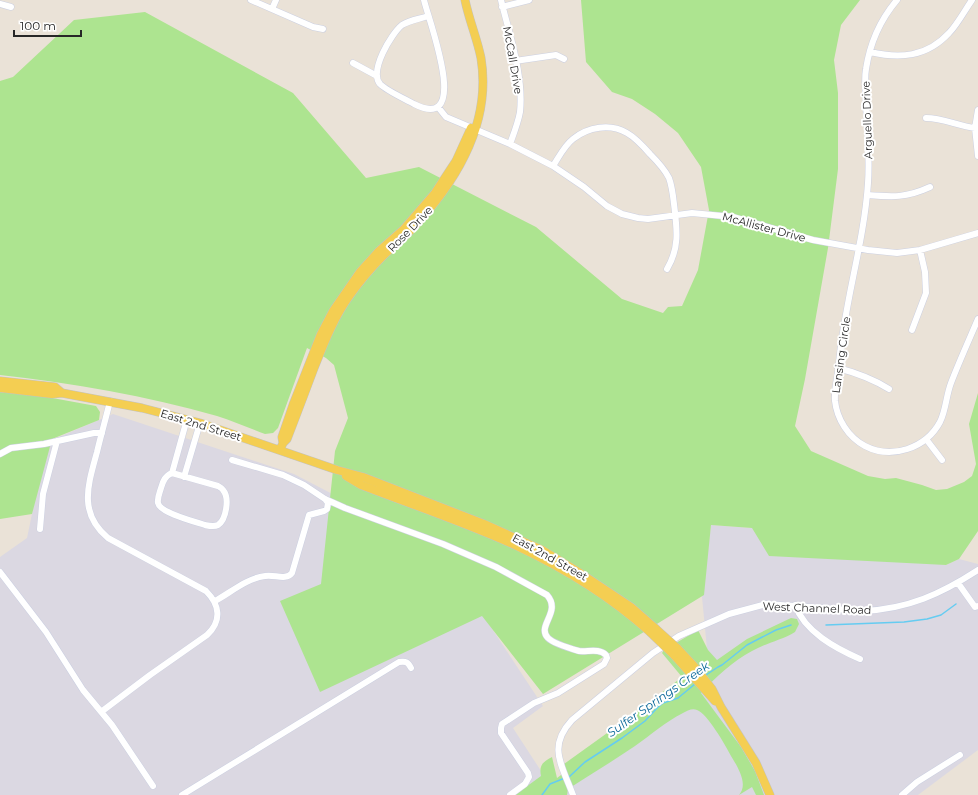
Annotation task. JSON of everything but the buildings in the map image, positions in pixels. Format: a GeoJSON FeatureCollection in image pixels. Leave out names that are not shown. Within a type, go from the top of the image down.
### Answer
{"type":"FeatureCollection","features":[{"type":"Feature","properties":{"kind":"main road","name":"Rose Drive"},"geometry":{"type":"LineString","coordinates":[[459,0],[476,61],[478,94],[473,129]]}},
{"type":"Feature","properties":{"kind":"main road","name":"Rose Drive"},"geometry":{"type":"LineString","coordinates":[[281,446],[287,439],[326,338],[340,311],[364,276],[407,234],[438,198],[461,163],[481,104],[482,86],[481,59],[477,40],[464,0]]}},
{"type":"Feature","properties":{"kind":"main road","name":"East 2nd Street"},"geometry":{"type":"LineString","coordinates":[[0,381],[55,387],[62,393]]}},
{"type":"Feature","properties":{"kind":"main road","name":"East 2nd Street"},"geometry":{"type":"LineString","coordinates":[[0,388],[52,394],[62,393],[110,401],[187,419],[281,446],[337,470],[363,477],[484,524],[523,541],[558,559],[631,607],[692,669],[721,707],[751,754],[770,795]]}},
{"type":"Feature","properties":{"kind":"street"},"geometry":{"type":"LineString","coordinates":[[251,0],[314,27],[323,29]]}},
{"type":"Feature","properties":{"kind":"street"},"geometry":{"type":"LineString","coordinates":[[272,9],[276,0]]}},
{"type":"Feature","properties":{"kind":"street"},"geometry":{"type":"LineString","coordinates":[[424,0],[440,54],[443,69],[444,96],[441,105],[428,109],[416,105],[386,89],[380,83],[377,76],[377,68],[383,54],[397,31],[407,23],[428,16]]}},
{"type":"Feature","properties":{"kind":"street","name":"McCall Drive"},"geometry":{"type":"LineString","coordinates":[[500,0],[512,42],[520,89],[520,112],[510,144]]}},
{"type":"Feature","properties":{"kind":"street"},"geometry":{"type":"LineString","coordinates":[[502,8],[529,0]]}},
{"type":"Feature","properties":{"kind":"street","name":"Arguello Drive"},"geometry":{"type":"LineString","coordinates":[[858,248],[868,182],[866,70],[879,25],[897,0]]}},
{"type":"Feature","properties":{"kind":"street"},"geometry":{"type":"LineString","coordinates":[[870,52],[895,56],[909,55],[937,45],[950,32],[972,0]]}},
{"type":"Feature","properties":{"kind":"street"},"geometry":{"type":"LineString","coordinates":[[0,4],[11,7]]}},
{"type":"Feature","properties":{"kind":"street"},"geometry":{"type":"LineString","coordinates":[[515,61],[556,55],[564,59]]}},
{"type":"Feature","properties":{"kind":"street"},"geometry":{"type":"LineString","coordinates":[[353,63],[377,76]]}},
{"type":"Feature","properties":{"kind":"street","name":"McAllister Drive"},"geometry":{"type":"LineString","coordinates":[[438,107],[446,117],[510,144],[553,166],[584,187],[607,206],[622,214],[638,218],[648,219],[704,213],[733,217],[813,240],[897,253],[920,250],[978,233]]}},
{"type":"Feature","properties":{"kind":"street"},"geometry":{"type":"LineString","coordinates":[[978,110],[975,128],[978,156]]}},
{"type":"Feature","properties":{"kind":"street"},"geometry":{"type":"LineString","coordinates":[[926,118],[936,118],[962,126],[975,128]]}},
{"type":"Feature","properties":{"kind":"street"},"geometry":{"type":"LineString","coordinates":[[553,166],[572,139],[584,132],[594,129],[617,129],[627,133],[637,140],[662,166],[672,189],[677,233],[676,249],[673,259],[667,269]]}},
{"type":"Feature","properties":{"kind":"street"},"geometry":{"type":"LineString","coordinates":[[867,195],[900,197],[916,194],[930,187]]}},
{"type":"Feature","properties":{"kind":"street","name":"Lansing Circle"},"geometry":{"type":"LineString","coordinates":[[858,248],[834,389],[838,417],[855,439],[866,446],[889,452],[904,450],[926,439],[940,421],[950,386],[978,319]]}},
{"type":"Feature","properties":{"kind":"street"},"geometry":{"type":"LineString","coordinates":[[912,330],[926,293],[925,272],[920,250]]}},
{"type":"Feature","properties":{"kind":"street"},"geometry":{"type":"LineString","coordinates":[[838,368],[858,373],[889,389]]}},
{"type":"Feature","properties":{"kind":"street"},"geometry":{"type":"LineString","coordinates":[[101,712],[211,631],[217,620],[217,607],[206,591],[108,538],[100,532],[95,525],[88,508],[87,490],[110,401]]}},
{"type":"Feature","properties":{"kind":"street"},"geometry":{"type":"LineString","coordinates":[[172,473],[187,419]]}},
{"type":"Feature","properties":{"kind":"street"},"geometry":{"type":"LineString","coordinates":[[184,476],[200,423]]}},
{"type":"Feature","properties":{"kind":"street"},"geometry":{"type":"LineString","coordinates":[[0,454],[11,448],[57,441],[94,433],[102,433]]}},
{"type":"Feature","properties":{"kind":"street"},"geometry":{"type":"LineString","coordinates":[[926,439],[942,460]]}},
{"type":"Feature","properties":{"kind":"street"},"geometry":{"type":"LineString","coordinates":[[40,529],[43,494],[57,441]]}},
{"type":"Feature","properties":{"kind":"street"},"geometry":{"type":"LineString","coordinates":[[232,460],[283,475],[304,485],[325,499],[370,518],[442,544],[496,567],[547,595],[550,599],[553,608],[545,629],[546,636],[550,640],[573,649],[600,651],[606,655],[604,664],[558,693],[534,703],[502,724],[500,728],[501,733],[528,773],[529,777],[525,784],[510,795]]}},
{"type":"Feature","properties":{"kind":"street"},"geometry":{"type":"LineString","coordinates":[[172,473],[184,476],[218,486],[223,490],[226,495],[226,507],[221,522],[217,526],[212,527],[205,525],[167,512],[160,507],[158,498],[164,479],[168,474],[172,473]]}},
{"type":"Feature","properties":{"kind":"street"},"geometry":{"type":"LineString","coordinates":[[215,602],[259,577],[271,575],[283,577],[290,576],[309,515],[327,509],[328,503],[325,499]]}},
{"type":"Feature","properties":{"kind":"street","name":"West Channel Road"},"geometry":{"type":"LineString","coordinates":[[573,795],[560,759],[558,744],[562,732],[572,720],[653,653],[679,636],[729,614],[766,604],[856,610],[879,610],[902,606],[926,599],[958,583],[978,570]]}},
{"type":"Feature","properties":{"kind":"street"},"geometry":{"type":"LineString","coordinates":[[0,572],[46,632],[84,690],[112,725],[153,786]]}},
{"type":"Feature","properties":{"kind":"street"},"geometry":{"type":"LineString","coordinates":[[958,583],[975,607],[978,606]]}},
{"type":"Feature","properties":{"kind":"street"},"geometry":{"type":"LineString","coordinates":[[795,605],[798,613],[807,626],[824,640],[843,652],[860,660]]}},
{"type":"Feature","properties":{"kind":"street"},"geometry":{"type":"LineString","coordinates":[[182,795],[400,662],[404,661],[408,663],[411,668]]}},
{"type":"Feature","properties":{"kind":"street"},"geometry":{"type":"LineString","coordinates":[[902,795],[917,782],[960,755]]}},
{"type":"Feature","properties":{"kind":"shaded area"},"geometry":{"type":"Polygon","coordinates":[[[113,414],[294,474],[367,512],[481,612],[543,706],[513,728],[545,777],[521,795],[0,795],[0,557],[27,538],[47,442],[113,414]]]}},
{"type":"Feature","properties":{"kind":"shaded area"},"geometry":{"type":"Polygon","coordinates":[[[711,525],[752,528],[946,565],[959,559],[978,564],[978,750],[918,795],[535,795],[709,670],[702,597],[711,525]]]}},
{"type":"Feature","properties":{"kind":"green space"},"geometry":{"type":"Polygon","coordinates":[[[581,0],[860,0],[841,25],[834,60],[838,93],[838,169],[828,248],[805,379],[795,426],[811,451],[868,476],[885,479],[896,478],[936,490],[947,489],[964,482],[972,476],[976,464],[969,424],[978,393],[978,531],[959,559],[946,565],[769,556],[752,528],[711,525],[704,595],[543,694],[482,616],[320,692],[280,601],[321,584],[335,451],[348,418],[334,365],[326,358],[307,348],[278,428],[273,433],[265,434],[217,416],[163,402],[82,386],[0,375],[0,81],[13,77],[74,20],[145,12],[293,93],[366,178],[419,167],[536,227],[622,299],[663,313],[668,307],[682,306],[698,270],[709,210],[701,167],[678,133],[655,114],[632,99],[612,92],[586,62],[581,0]]]}},
{"type":"Feature","properties":{"kind":"green space"},"geometry":{"type":"Polygon","coordinates":[[[0,392],[47,397],[96,406],[100,412],[99,420],[52,439],[32,514],[0,519],[0,392]]]}},
{"type":"Feature","properties":{"kind":"green space"},"geometry":{"type":"Polygon","coordinates":[[[791,618],[797,619],[799,624],[795,632],[757,648],[745,655],[725,670],[701,693],[741,747],[755,771],[764,795],[756,795],[752,787],[739,795],[743,786],[741,775],[736,765],[711,723],[701,712],[693,709],[686,711],[670,720],[627,752],[568,789],[567,795],[515,795],[541,776],[540,770],[542,765],[552,757],[557,778],[561,775],[564,764],[642,708],[682,677],[662,653],[664,650],[698,630],[708,650],[717,660],[747,639],[791,618]]]}},
{"type":"Feature","properties":{"kind":"waterway","name":"Sulfer Springs Creek"},"geometry":{"type":"LineString","coordinates":[[826,625],[904,622],[927,619],[941,615],[956,604]]}},
{"type":"Feature","properties":{"kind":"waterway","name":"Sulfer Springs Creek"},"geometry":{"type":"LineString","coordinates":[[706,675],[722,665],[747,645],[776,630],[791,625]]}},
{"type":"Feature","properties":{"kind":"waterway","name":"Sulfer Springs Creek"},"geometry":{"type":"LineString","coordinates":[[569,777],[585,762],[645,721],[663,703],[678,698],[695,684]]}},
{"type":"Feature","properties":{"kind":"waterway","name":"Sulfer Springs Creek"},"geometry":{"type":"LineString","coordinates":[[542,795],[550,784],[565,778]]}}]}
